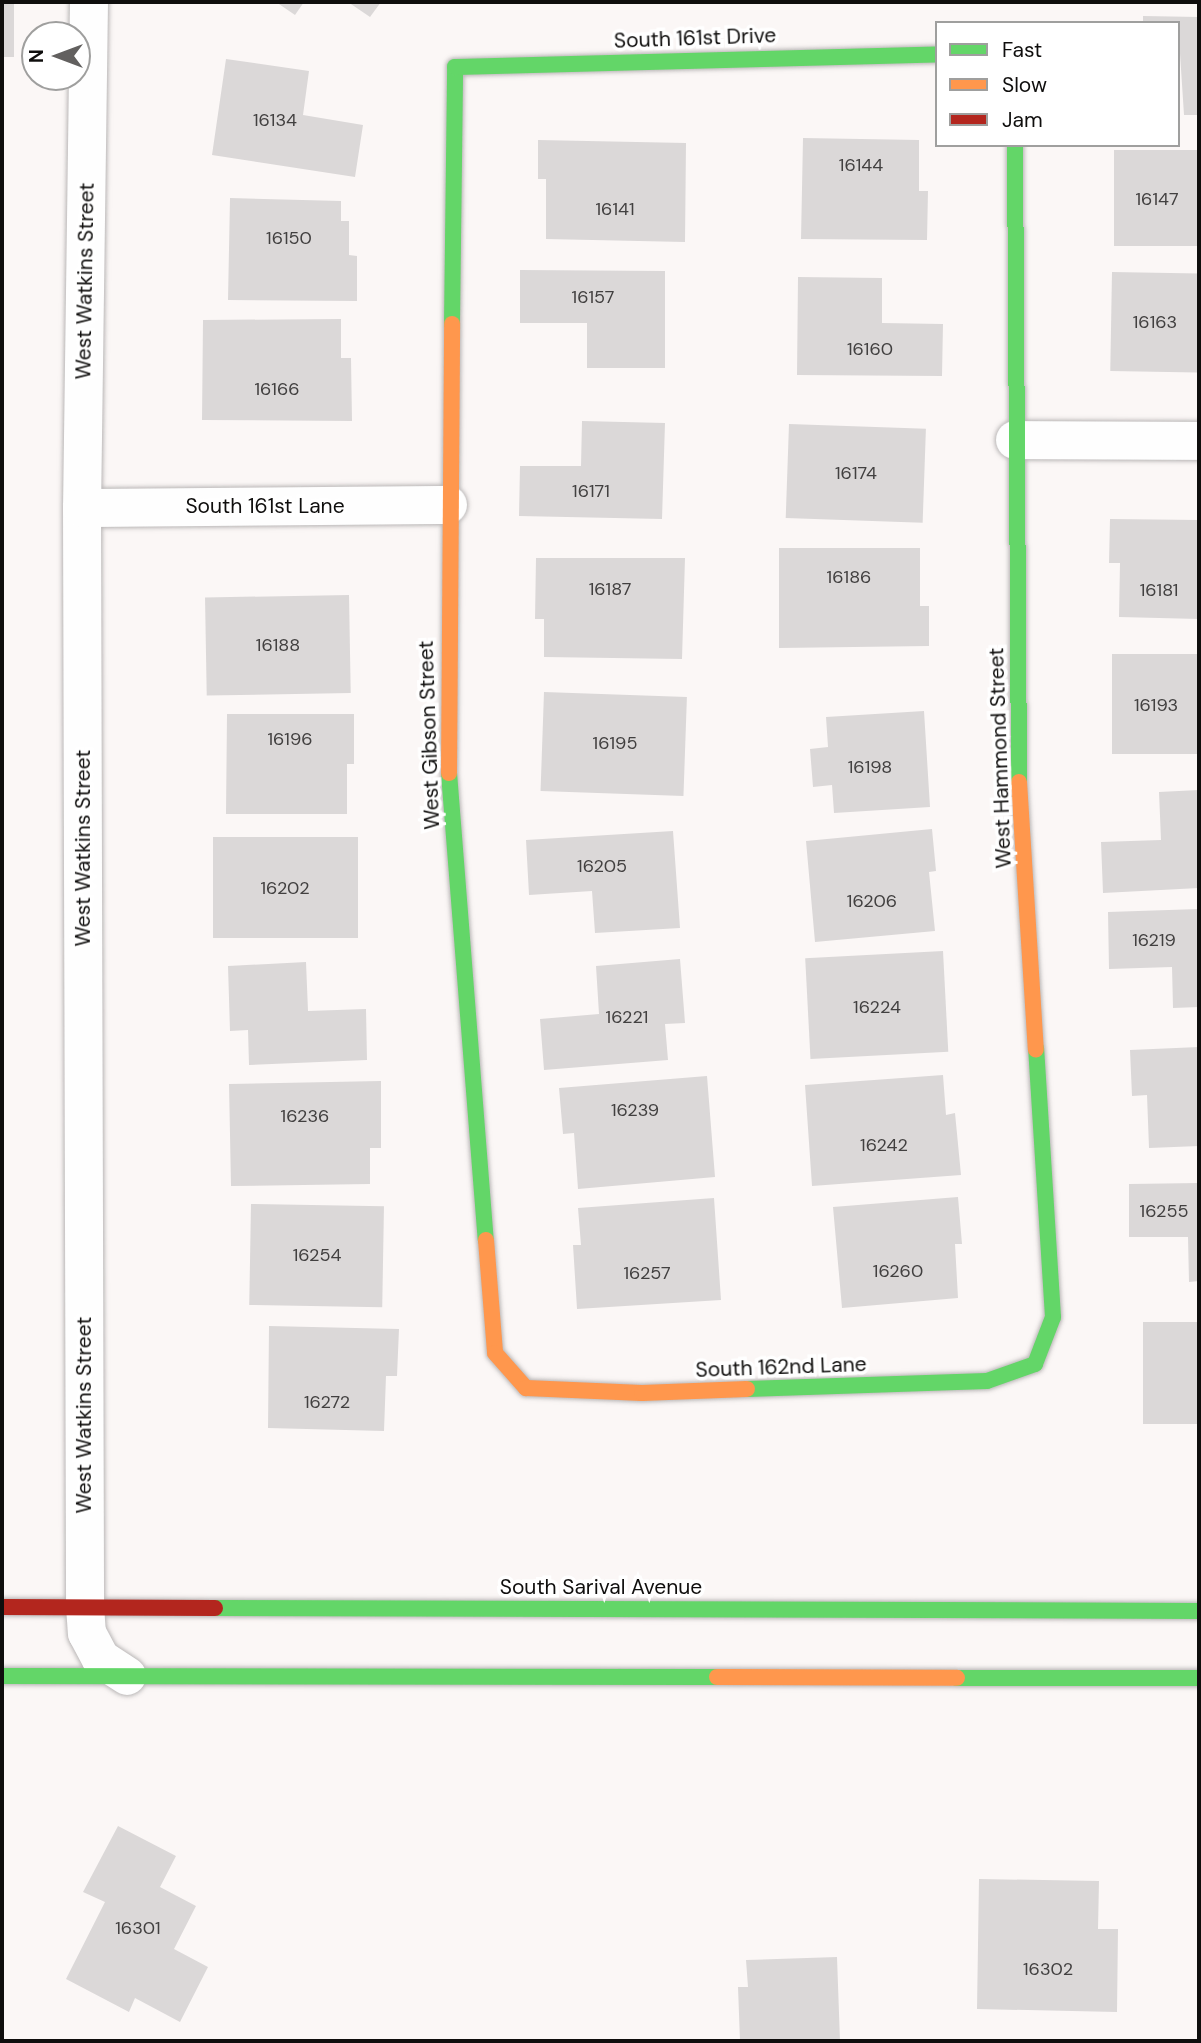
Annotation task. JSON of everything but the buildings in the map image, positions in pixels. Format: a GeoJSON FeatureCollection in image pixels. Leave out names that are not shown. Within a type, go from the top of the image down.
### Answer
{"type":"FeatureCollection","features":[{"type":"Feature","properties":{"kind":"street","name":"West Watkins Street"},"geometry":{"type":"LineString","coordinates":[[89,2],[82,508],[85,1606],[87,1633],[101,1659],[127,1675]]}},
{"type":"Feature","properties":{"kind":"street","name":"South 161st Drive"},"geometry":{"type":"LineString","coordinates":[[455,67],[935,54]]}},
{"type":"Feature","properties":{"kind":"street","name":"West Gibson Street"},"geometry":{"type":"LineString","coordinates":[[455,67],[447,744],[495,1353],[526,1388]]}},
{"type":"Feature","properties":{"kind":"street","name":"West Hammond Street"},"geometry":{"type":"LineString","coordinates":[[1015,147],[1018,765],[1054,1317],[1035,1364]]}},
{"type":"Feature","properties":{"kind":"street"},"geometry":{"type":"LineString","coordinates":[[1015,440],[1199,441]]}},
{"type":"Feature","properties":{"kind":"street","name":"South 161st Lane"},"geometry":{"type":"LineString","coordinates":[[82,508],[448,505]]}},
{"type":"Feature","properties":{"kind":"street","name":"South 162nd Lane"},"geometry":{"type":"LineString","coordinates":[[526,1388],[642,1393],[987,1381],[1035,1364]]}},
{"type":"Feature","properties":{"kind":"street","name":"South Sarival Avenue"},"geometry":{"type":"LineString","coordinates":[[2,1607],[1199,1611]]}},
{"type":"Feature","properties":{"kind":"street"},"geometry":{"type":"LineString","coordinates":[[2,1675],[1199,1678]]}},
{"type":"Feature","properties":{"kind":"traffic: fast"},"geometry":{"type":"LineString","coordinates":[[452,324],[455,67],[935,54]]}},
{"type":"Feature","properties":{"kind":"traffic: fast"},"geometry":{"type":"LineString","coordinates":[[1015,147],[1019,782]]}},
{"type":"Feature","properties":{"kind":"traffic: fast"},"geometry":{"type":"LineString","coordinates":[[449,773],[486,1240]]}},
{"type":"Feature","properties":{"kind":"traffic: fast"},"geometry":{"type":"LineString","coordinates":[[747,1389],[987,1381],[1035,1364],[1053,1317],[1036,1049]]}},
{"type":"Feature","properties":{"kind":"traffic: fast"},"geometry":{"type":"LineString","coordinates":[[215,1608],[1199,1611]]}},
{"type":"Feature","properties":{"kind":"traffic: fast"},"geometry":{"type":"LineString","coordinates":[[2,1676],[717,1677]]}},
{"type":"Feature","properties":{"kind":"traffic: fast"},"geometry":{"type":"LineString","coordinates":[[957,1678],[1199,1678]]}},
{"type":"Feature","properties":{"kind":"traffic: slow"},"geometry":{"type":"LineString","coordinates":[[449,773],[452,324]]}},
{"type":"Feature","properties":{"kind":"traffic: slow"},"geometry":{"type":"LineString","coordinates":[[1019,782],[1036,1049]]}},
{"type":"Feature","properties":{"kind":"traffic: slow"},"geometry":{"type":"LineString","coordinates":[[486,1240],[495,1353],[526,1388],[642,1393],[747,1389]]}},
{"type":"Feature","properties":{"kind":"traffic: slow"},"geometry":{"type":"LineString","coordinates":[[717,1677],[957,1678]]}},
{"type":"Feature","properties":{"kind":"traffic: jam"},"geometry":{"type":"LineString","coordinates":[[2,1607],[215,1608]]}}]}
